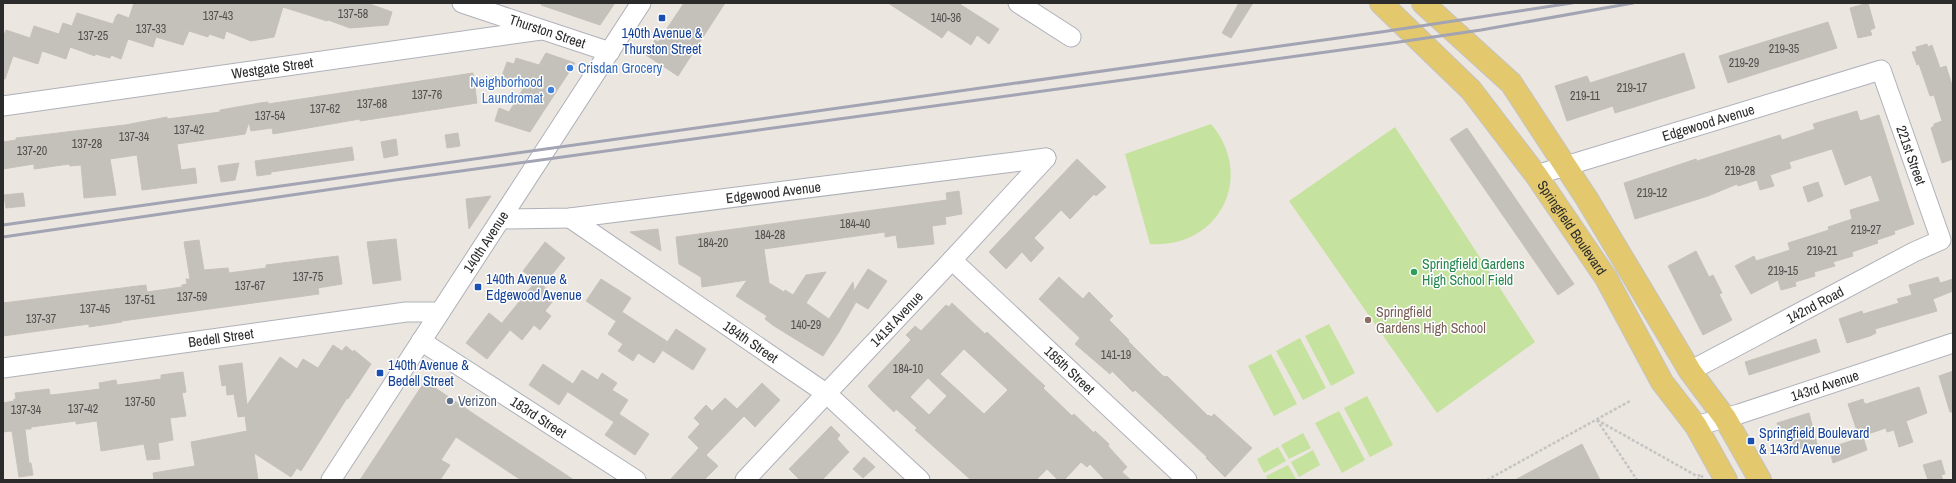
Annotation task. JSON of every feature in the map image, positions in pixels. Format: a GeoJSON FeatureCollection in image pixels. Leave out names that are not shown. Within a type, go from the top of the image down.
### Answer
{"type":"FeatureCollection","features":[{"type":"Feature","properties":{"kind":"main road","name":"Springfield Boulevard"},"geometry":{"type":"LineString","coordinates":[[1381,3],[1471,90],[1536,175],[1606,278],[1662,382],[1696,426],[1726,480]]}},
{"type":"Feature","properties":{"kind":"main road","name":"Springfield Boulevard"},"geometry":{"type":"LineString","coordinates":[[1423,3],[1511,83],[1566,166],[1690,371],[1725,418],[1760,480]]}},
{"type":"Feature","properties":{"kind":"street","name":"Thurston Street"},"geometry":{"type":"LineString","coordinates":[[462,3],[610,52]]}},
{"type":"Feature","properties":{"kind":"street","name":"140th Avenue"},"geometry":{"type":"LineString","coordinates":[[331,480],[641,3]]}},
{"type":"Feature","properties":{"kind":"street"},"geometry":{"type":"LineString","coordinates":[[1018,3],[1071,37]]}},
{"type":"Feature","properties":{"kind":"street","name":"Westgate Street"},"geometry":{"type":"LineString","coordinates":[[3,106],[542,30]]}},
{"type":"Feature","properties":{"kind":"street","name":"Edgewood Avenue"},"geometry":{"type":"LineString","coordinates":[[1536,175],[1881,70]]}},
{"type":"Feature","properties":{"kind":"street","name":"221st Street"},"geometry":{"type":"LineString","coordinates":[[1881,70],[1941,240]]}},
{"type":"Feature","properties":{"kind":"street","name":"Edgewood Avenue"},"geometry":{"type":"LineString","coordinates":[[501,219],[570,218],[1046,158]]}},
{"type":"Feature","properties":{"kind":"street","name":"141st Avenue"},"geometry":{"type":"LineString","coordinates":[[745,480],[1046,158]]}},
{"type":"Feature","properties":{"kind":"street","name":"184th Street"},"geometry":{"type":"LineString","coordinates":[[570,218],[827,394],[920,480]]}},
{"type":"Feature","properties":{"kind":"street","name":"142nd Road"},"geometry":{"type":"LineString","coordinates":[[1690,371],[1914,252],[1941,240]]}},
{"type":"Feature","properties":{"kind":"street","name":"185th Street"},"geometry":{"type":"LineString","coordinates":[[952,260],[1187,480]]}},
{"type":"Feature","properties":{"kind":"street","name":"Bedell Street"},"geometry":{"type":"LineString","coordinates":[[3,368],[406,312],[440,312]]}},
{"type":"Feature","properties":{"kind":"street","name":"183rd Street"},"geometry":{"type":"LineString","coordinates":[[421,342],[636,480]]}},
{"type":"Feature","properties":{"kind":"street","name":"143rd Avenue"},"geometry":{"type":"LineString","coordinates":[[1696,426],[1725,418],[1953,342]]}},
{"type":"Feature","properties":{"kind":"path"},"geometry":{"type":"LineString","coordinates":[[1487,480],[1630,401]]}},
{"type":"Feature","properties":{"kind":"path"},"geometry":{"type":"LineString","coordinates":[[1596,420],[1636,480]]}},
{"type":"Feature","properties":{"kind":"path"},"geometry":{"type":"LineString","coordinates":[[1596,420],[1695,475],[1704,476],[1697,480]]}},
{"type":"Feature","properties":{"kind":"green space"},"geometry":{"type":"Polygon","coordinates":[[[1211,124],[1224,145],[1230,166],[1230,187],[1223,206],[1211,222],[1195,235],[1174,242],[1150,244],[1125,154],[1211,124]]]}},
{"type":"Feature","properties":{"kind":"green space","name":"Springfield Gardens High School Field"},"geometry":{"type":"Polygon","coordinates":[[[1395,127],[1535,342],[1437,413],[1289,201],[1395,127]]]}},
{"type":"Feature","properties":{"kind":"green space"},"geometry":{"type":"Polygon","coordinates":[[[1329,324],[1355,373],[1331,386],[1305,336],[1329,324]]]}},
{"type":"Feature","properties":{"kind":"green space"},"geometry":{"type":"Polygon","coordinates":[[[1300,338],[1326,388],[1303,400],[1276,351],[1300,338]]]}},
{"type":"Feature","properties":{"kind":"green space"},"geometry":{"type":"Polygon","coordinates":[[[1271,354],[1297,404],[1274,416],[1248,366],[1271,354]]]}},
{"type":"Feature","properties":{"kind":"green space"},"geometry":{"type":"Polygon","coordinates":[[[1367,396],[1393,445],[1370,457],[1344,408],[1367,396]]]}},
{"type":"Feature","properties":{"kind":"green space"},"geometry":{"type":"Polygon","coordinates":[[[1339,411],[1365,460],[1342,473],[1315,423],[1339,411]]]}},
{"type":"Feature","properties":{"kind":"green space"},"geometry":{"type":"Polygon","coordinates":[[[1303,433],[1311,448],[1289,459],[1281,445],[1303,433]]]}},
{"type":"Feature","properties":{"kind":"green space"},"geometry":{"type":"Polygon","coordinates":[[[1278,447],[1286,461],[1264,473],[1257,459],[1278,447]]]}},
{"type":"Feature","properties":{"kind":"green space"},"geometry":{"type":"Polygon","coordinates":[[[1313,450],[1320,465],[1299,477],[1291,462],[1313,450]]]}},
{"type":"Feature","properties":{"kind":"green space"},"geometry":{"type":"Polygon","coordinates":[[[1288,465],[1296,479],[1268,480],[1266,476],[1288,465]]]}},
{"type":"Feature","properties":{"kind":"building"},"geometry":{"type":"Polygon","coordinates":[[[134,3],[367,3],[392,12],[388,25],[350,28],[283,7],[274,37],[251,41],[226,31],[224,39],[209,34],[208,37],[189,31],[183,45],[156,37],[153,47],[128,39],[121,59],[111,55],[110,58],[95,54],[95,56],[70,47],[66,59],[42,51],[38,64],[13,56],[5,79],[3,79],[3,38],[6,30],[30,38],[34,26],[59,34],[63,23],[72,26],[77,13],[113,24],[118,14],[129,18],[134,3]]]}},
{"type":"Feature","properties":{"kind":"building"},"geometry":{"type":"Polygon","coordinates":[[[542,3],[615,3],[600,25],[541,5],[542,3]]]}},
{"type":"Feature","properties":{"kind":"building"},"geometry":{"type":"Polygon","coordinates":[[[684,3],[725,3],[678,76],[646,55],[655,40],[658,42],[684,3]]]}},
{"type":"Feature","properties":{"kind":"building"},"geometry":{"type":"Polygon","coordinates":[[[888,3],[958,3],[999,29],[989,44],[977,35],[971,45],[948,30],[942,38],[888,3]]]}},
{"type":"Feature","properties":{"kind":"building"},"geometry":{"type":"Polygon","coordinates":[[[1239,3],[1253,3],[1231,38],[1222,33],[1239,3]]]}},
{"type":"Feature","properties":{"kind":"building"},"geometry":{"type":"Polygon","coordinates":[[[1868,3],[1875,28],[1870,30],[1872,35],[1858,38],[1850,8],[1868,3]]]}},
{"type":"Feature","properties":{"kind":"building"},"geometry":{"type":"Polygon","coordinates":[[[1828,22],[1837,48],[1728,83],[1719,56],[1828,22]]]}},
{"type":"Feature","properties":{"kind":"building"},"geometry":{"type":"Polygon","coordinates":[[[1927,44],[1928,47],[1932,45],[1940,68],[1946,66],[1953,88],[1953,159],[1942,163],[1931,128],[1934,124],[1942,121],[1934,95],[1930,96],[1919,64],[1917,65],[1912,52],[1917,51],[1916,47],[1927,44]]]}},
{"type":"Feature","properties":{"kind":"building"},"geometry":{"type":"Polygon","coordinates":[[[546,53],[575,63],[530,132],[495,121],[499,108],[509,112],[523,89],[500,81],[507,62],[514,64],[516,58],[539,65],[546,53]]]}},
{"type":"Feature","properties":{"kind":"building"},"geometry":{"type":"Polygon","coordinates":[[[1684,53],[1695,88],[1615,113],[1613,106],[1567,121],[1555,86],[1587,76],[1590,83],[1684,53]]]}},
{"type":"Feature","properties":{"kind":"building"},"geometry":{"type":"Polygon","coordinates":[[[473,73],[477,103],[360,121],[360,119],[273,134],[272,128],[251,131],[249,122],[245,134],[177,144],[181,170],[195,168],[197,183],[142,190],[137,155],[110,159],[116,195],[84,198],[81,165],[70,166],[69,164],[34,169],[34,164],[3,169],[3,142],[16,140],[16,138],[125,125],[167,117],[167,119],[220,112],[220,110],[260,103],[268,102],[268,104],[473,73]]]}},
{"type":"Feature","properties":{"kind":"building"},"geometry":{"type":"Polygon","coordinates":[[[1857,111],[1860,121],[1879,115],[1914,224],[1894,231],[1895,234],[1877,240],[1878,243],[1852,252],[1853,256],[1833,262],[1835,266],[1814,272],[1815,276],[1795,282],[1796,286],[1781,290],[1778,280],[1751,294],[1735,266],[1754,256],[1756,261],[1790,250],[1788,243],[1829,230],[1828,227],[1852,219],[1850,210],[1880,201],[1871,175],[1845,185],[1832,149],[1789,162],[1791,168],[1770,175],[1774,186],[1760,190],[1757,180],[1738,186],[1737,184],[1708,196],[1635,219],[1624,183],[1696,159],[1697,161],[1780,135],[1782,140],[1815,129],[1813,124],[1857,111]]]}},
{"type":"Feature","properties":{"kind":"building"},"geometry":{"type":"Polygon","coordinates":[[[1467,128],[1574,284],[1558,295],[1450,139],[1467,128]]]}},
{"type":"Feature","properties":{"kind":"building"},"geometry":{"type":"Polygon","coordinates":[[[458,133],[460,146],[447,148],[445,135],[458,133]]]}},
{"type":"Feature","properties":{"kind":"building"},"geometry":{"type":"Polygon","coordinates":[[[396,139],[398,155],[384,158],[381,142],[396,139]]]}},
{"type":"Feature","properties":{"kind":"building"},"geometry":{"type":"Polygon","coordinates":[[[352,147],[354,160],[271,172],[271,174],[257,176],[255,161],[352,147]]]}},
{"type":"Feature","properties":{"kind":"building"},"geometry":{"type":"Polygon","coordinates":[[[1077,159],[1106,187],[1096,196],[1094,194],[1070,219],[1061,210],[1034,238],[1044,248],[1031,262],[1022,252],[1006,269],[989,252],[1077,159]]]}},
{"type":"Feature","properties":{"kind":"building"},"geometry":{"type":"Polygon","coordinates":[[[239,163],[235,180],[221,182],[218,166],[239,163]]]}},
{"type":"Feature","properties":{"kind":"building"},"geometry":{"type":"Polygon","coordinates":[[[1818,182],[1823,196],[1808,202],[1803,187],[1818,182]]]}},
{"type":"Feature","properties":{"kind":"building"},"geometry":{"type":"Polygon","coordinates":[[[959,191],[962,214],[945,217],[946,224],[932,226],[934,244],[898,248],[896,235],[885,237],[885,232],[764,249],[769,283],[784,292],[785,290],[793,295],[806,275],[826,272],[806,303],[829,319],[853,282],[854,291],[868,269],[887,281],[868,309],[856,302],[823,356],[774,326],[765,319],[767,316],[736,296],[747,280],[702,287],[701,277],[679,264],[676,237],[947,200],[946,193],[959,191]]]}},
{"type":"Feature","properties":{"kind":"building"},"geometry":{"type":"Polygon","coordinates":[[[23,193],[25,206],[6,208],[4,195],[23,193]]]}},
{"type":"Feature","properties":{"kind":"building"},"geometry":{"type":"Polygon","coordinates":[[[491,196],[469,229],[466,199],[491,196]]]}},
{"type":"Feature","properties":{"kind":"building"},"geometry":{"type":"Polygon","coordinates":[[[658,229],[661,251],[630,232],[658,229]]]}},
{"type":"Feature","properties":{"kind":"building"},"geometry":{"type":"Polygon","coordinates":[[[396,239],[401,280],[373,284],[367,242],[396,239]]]}},
{"type":"Feature","properties":{"kind":"building"},"geometry":{"type":"Polygon","coordinates":[[[199,240],[204,270],[228,268],[229,273],[266,268],[266,265],[338,256],[342,284],[318,288],[319,294],[122,321],[89,327],[89,324],[3,336],[3,303],[146,285],[147,292],[182,287],[182,285],[187,284],[186,279],[190,279],[184,242],[199,240]]]}},
{"type":"Feature","properties":{"kind":"building"},"geometry":{"type":"Polygon","coordinates":[[[545,242],[565,258],[543,286],[556,297],[545,311],[551,316],[540,330],[534,325],[522,340],[502,323],[536,281],[523,271],[545,242]]]}},
{"type":"Feature","properties":{"kind":"building"},"geometry":{"type":"Polygon","coordinates":[[[1696,251],[1709,277],[1713,275],[1722,293],[1719,294],[1732,320],[1703,335],[1668,266],[1696,251]]]}},
{"type":"Feature","properties":{"kind":"building"},"geometry":{"type":"Polygon","coordinates":[[[1059,277],[1083,299],[1089,292],[1113,316],[1109,320],[1163,376],[1167,376],[1208,416],[1209,415],[1211,417],[1214,414],[1252,448],[1225,477],[1206,458],[1207,457],[1135,390],[1133,392],[1112,371],[1110,374],[1075,344],[1080,338],[1039,299],[1059,277]]]}},
{"type":"Feature","properties":{"kind":"building"},"geometry":{"type":"Polygon","coordinates":[[[1938,277],[1940,283],[1953,279],[1953,291],[1933,299],[1937,311],[1875,329],[1876,333],[1870,336],[1847,343],[1839,319],[1862,311],[1863,314],[1899,303],[1897,299],[1912,295],[1909,285],[1938,277]]]}},
{"type":"Feature","properties":{"kind":"building"},"geometry":{"type":"Polygon","coordinates":[[[601,279],[631,298],[616,321],[586,301],[601,279]]]}},
{"type":"Feature","properties":{"kind":"building"},"geometry":{"type":"Polygon","coordinates":[[[952,303],[985,334],[987,332],[1045,386],[1043,388],[1072,416],[1074,414],[1094,433],[1095,431],[1109,444],[1108,446],[1127,467],[1122,472],[1131,480],[1105,480],[1090,464],[1087,467],[1081,462],[1064,480],[1058,480],[1047,469],[1036,480],[971,480],[915,430],[917,428],[896,409],[894,412],[868,386],[911,340],[906,335],[915,326],[921,331],[946,305],[949,307],[952,303]],[[964,349],[940,374],[984,414],[1008,390],[964,349]],[[928,378],[910,397],[929,415],[947,396],[928,378]]]}},
{"type":"Feature","properties":{"kind":"building"},"geometry":{"type":"Polygon","coordinates":[[[622,312],[668,342],[654,363],[638,353],[633,361],[618,351],[623,344],[608,334],[622,312]]]}},
{"type":"Feature","properties":{"kind":"building"},"geometry":{"type":"Polygon","coordinates":[[[489,313],[510,330],[487,359],[466,343],[489,313]]]}},
{"type":"Feature","properties":{"kind":"building"},"geometry":{"type":"Polygon","coordinates":[[[676,329],[706,349],[693,370],[662,350],[676,329]]]}},
{"type":"Feature","properties":{"kind":"building"},"geometry":{"type":"Polygon","coordinates":[[[1816,339],[1820,352],[1749,375],[1745,362],[1816,339]]]}},
{"type":"Feature","properties":{"kind":"building"},"geometry":{"type":"Polygon","coordinates":[[[333,345],[342,351],[346,346],[353,352],[354,350],[371,364],[348,399],[347,398],[301,471],[297,468],[291,477],[254,453],[258,480],[154,480],[153,473],[195,466],[191,442],[247,431],[245,416],[238,417],[234,394],[227,395],[226,385],[222,386],[219,366],[242,363],[247,405],[280,357],[297,369],[303,359],[318,368],[333,345]]]}},
{"type":"Feature","properties":{"kind":"building"},"geometry":{"type":"Polygon","coordinates":[[[543,364],[573,384],[582,370],[598,380],[602,373],[617,383],[612,390],[628,400],[619,414],[649,434],[635,455],[605,435],[614,422],[568,392],[570,388],[559,405],[529,385],[543,364]]]}},
{"type":"Feature","properties":{"kind":"building"},"geometry":{"type":"Polygon","coordinates":[[[1953,371],[1953,412],[1950,412],[1939,376],[1953,371]]]}},
{"type":"Feature","properties":{"kind":"building"},"geometry":{"type":"Polygon","coordinates":[[[183,372],[186,392],[182,393],[186,416],[170,418],[173,440],[158,443],[160,459],[147,460],[144,444],[101,451],[97,421],[76,424],[76,421],[25,429],[29,463],[31,463],[33,475],[19,477],[12,431],[3,432],[3,403],[14,401],[14,399],[16,399],[15,393],[49,389],[50,395],[100,389],[99,383],[116,380],[117,385],[161,379],[161,375],[183,372]]]}},
{"type":"Feature","properties":{"kind":"building"},"geometry":{"type":"Polygon","coordinates":[[[425,381],[574,480],[521,480],[456,437],[441,460],[450,465],[440,480],[360,480],[425,381]]]}},
{"type":"Feature","properties":{"kind":"building"},"geometry":{"type":"Polygon","coordinates":[[[762,383],[780,400],[755,427],[744,416],[706,455],[718,466],[704,480],[670,480],[699,448],[688,437],[700,424],[694,418],[706,405],[712,411],[725,398],[737,409],[762,383]]]}},
{"type":"Feature","properties":{"kind":"building"},"geometry":{"type":"Polygon","coordinates":[[[1919,387],[1927,413],[1906,421],[1913,442],[1899,447],[1894,430],[1887,432],[1886,428],[1859,437],[1848,404],[1863,399],[1864,403],[1866,404],[1919,387]]]}},
{"type":"Feature","properties":{"kind":"building"},"geometry":{"type":"Polygon","coordinates":[[[1809,413],[1817,444],[1795,450],[1791,438],[1781,439],[1777,423],[1809,413]]]}},
{"type":"Feature","properties":{"kind":"building"},"geometry":{"type":"Polygon","coordinates":[[[831,426],[840,435],[837,439],[849,452],[822,480],[800,480],[789,469],[831,426]]]}},
{"type":"Feature","properties":{"kind":"building"},"geometry":{"type":"Polygon","coordinates":[[[1863,437],[1867,450],[1833,463],[1829,448],[1863,437]]]}},
{"type":"Feature","properties":{"kind":"building"},"geometry":{"type":"Polygon","coordinates":[[[1582,444],[1600,480],[1515,480],[1582,444]]]}},
{"type":"Feature","properties":{"kind":"building"},"geometry":{"type":"Polygon","coordinates":[[[864,457],[875,467],[863,478],[853,469],[864,457]]]}},
{"type":"Feature","properties":{"kind":"building"},"geometry":{"type":"Polygon","coordinates":[[[1941,460],[1945,474],[1941,475],[1943,480],[1928,480],[1923,465],[1941,460]]]}},
{"type":"Feature","properties":{"kind":"railway"},"geometry":{"type":"LineString","coordinates":[[3,225],[1381,32],[1572,3]]}},
{"type":"Feature","properties":{"kind":"railway"},"geometry":{"type":"LineString","coordinates":[[3,237],[395,180],[1392,43],[1481,30],[1633,3]]}},
{"type":"Feature","properties":{"kind":"place","name":"140th Avenue & Thurston Street"},"geometry":{"type":"Point","coordinates":[662,18]}},
{"type":"Feature","properties":{"kind":"place","name":"Crisdan Grocery"},"geometry":{"type":"Point","coordinates":[570,68]}},
{"type":"Feature","properties":{"kind":"place","name":"Neighborhood Laundromat"},"geometry":{"type":"Point","coordinates":[551,90]}},
{"type":"Feature","properties":{"kind":"place","name":"Springfield Gardens High School Field"},"geometry":{"type":"Point","coordinates":[1414,272]}},
{"type":"Feature","properties":{"kind":"place","name":"140th Avenue & Edgewood Avenue"},"geometry":{"type":"Point","coordinates":[478,287]}},
{"type":"Feature","properties":{"kind":"place","name":"Springfield Gardens High School"},"geometry":{"type":"Point","coordinates":[1368,320]}},
{"type":"Feature","properties":{"kind":"place","name":"140th Avenue & Bedell Street"},"geometry":{"type":"Point","coordinates":[380,373]}},
{"type":"Feature","properties":{"kind":"place","name":"Verizon"},"geometry":{"type":"Point","coordinates":[450,401]}},
{"type":"Feature","properties":{"kind":"place","name":"Springfield Boulevard & 143rd Avenue"},"geometry":{"type":"Point","coordinates":[1751,441]}}]}
